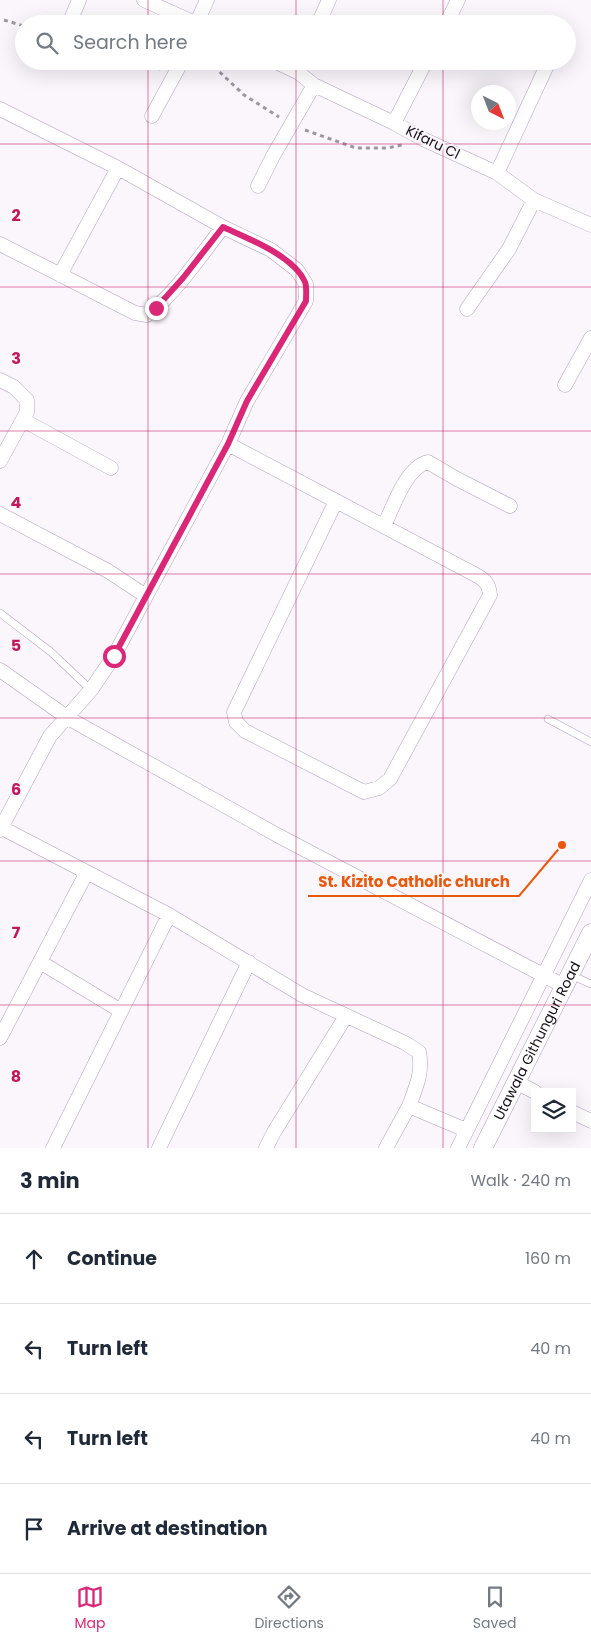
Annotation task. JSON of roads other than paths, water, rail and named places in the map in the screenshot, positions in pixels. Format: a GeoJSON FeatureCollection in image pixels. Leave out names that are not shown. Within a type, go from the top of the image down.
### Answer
{"type":"FeatureCollection","features":[{"type":"Feature","properties":{"kind":"street"},"geometry":{"type":"LineString","coordinates":[[73,15],[79,0]]}},
{"type":"Feature","properties":{"kind":"street"},"geometry":{"type":"LineString","coordinates":[[144,0],[176,15]]}},
{"type":"Feature","properties":{"kind":"street"},"geometry":{"type":"LineString","coordinates":[[200,15],[207,0]]}},
{"type":"Feature","properties":{"kind":"street"},"geometry":{"type":"LineString","coordinates":[[322,15],[328,0]]}},
{"type":"Feature","properties":{"kind":"street"},"geometry":{"type":"LineString","coordinates":[[450,15],[458,0]]}},
{"type":"Feature","properties":{"kind":"street"},"geometry":{"type":"LineString","coordinates":[[152,116],[177,70]]}},
{"type":"Feature","properties":{"kind":"street","name":"Kifaru Cl"},"geometry":{"type":"LineString","coordinates":[[303,70],[314,85],[497,173],[534,200],[591,224]]}},
{"type":"Feature","properties":{"kind":"street"},"geometry":{"type":"LineString","coordinates":[[394,123],[421,70]]}},
{"type":"Feature","properties":{"kind":"street"},"geometry":{"type":"LineString","coordinates":[[497,173],[545,70]]}},
{"type":"Feature","properties":{"kind":"street"},"geometry":{"type":"LineString","coordinates":[[258,186],[314,85]]}},
{"type":"Feature","properties":{"kind":"street"},"geometry":{"type":"LineString","coordinates":[[0,109],[118,168],[223,227],[271,250],[298,270],[306,284],[306,301],[247,401],[228,444],[114,656],[91,690],[50,736],[1,829],[169,915],[302,995],[405,1043],[419,1052],[421,1064],[418,1081],[409,1106],[386,1148]]}},
{"type":"Feature","properties":{"kind":"street"},"geometry":{"type":"LineString","coordinates":[[60,275],[118,168]]}},
{"type":"Feature","properties":{"kind":"street"},"geometry":{"type":"LineString","coordinates":[[467,309],[509,248],[534,200]]}},
{"type":"Feature","properties":{"kind":"street"},"geometry":{"type":"LineString","coordinates":[[0,244],[135,313],[147,314],[156,308],[183,278],[223,227]]}},
{"type":"Feature","properties":{"kind":"street"},"geometry":{"type":"LineString","coordinates":[[565,385],[591,338]]}},
{"type":"Feature","properties":{"kind":"street"},"geometry":{"type":"LineString","coordinates":[[0,380],[14,387],[27,400],[27,412],[0,461]]}},
{"type":"Feature","properties":{"kind":"street"},"geometry":{"type":"LineString","coordinates":[[22,420],[111,468]]}},
{"type":"Feature","properties":{"kind":"street"},"geometry":{"type":"LineString","coordinates":[[228,444],[384,526],[485,580],[489,587],[490,594],[390,779],[379,788],[364,792],[245,731],[236,722],[234,712],[336,501]]}},
{"type":"Feature","properties":{"kind":"street"},"geometry":{"type":"LineString","coordinates":[[384,526],[402,487],[413,470],[420,464],[428,462],[510,506]]}},
{"type":"Feature","properties":{"kind":"street"},"geometry":{"type":"LineString","coordinates":[[0,514],[108,571],[146,596]]}},
{"type":"Feature","properties":{"kind":"street"},"geometry":{"type":"LineString","coordinates":[[0,670],[68,718],[277,835],[544,976],[567,980]]}},
{"type":"Feature","properties":{"kind":"street"},"geometry":{"type":"LineString","coordinates":[[0,1038],[88,872]]}},
{"type":"Feature","properties":{"kind":"street"},"geometry":{"type":"LineString","coordinates":[[458,1148],[591,880]]}},
{"type":"Feature","properties":{"kind":"street"},"geometry":{"type":"LineString","coordinates":[[53,1148],[169,915]]}},
{"type":"Feature","properties":{"kind":"street","name":"Utawala Githunguri Road"},"geometry":{"type":"LineString","coordinates":[[483,1148],[591,932]]}},
{"type":"Feature","properties":{"kind":"street"},"geometry":{"type":"LineString","coordinates":[[40,962],[121,1011]]}},
{"type":"Feature","properties":{"kind":"street"},"geometry":{"type":"LineString","coordinates":[[159,1148],[249,962]]}},
{"type":"Feature","properties":{"kind":"street"},"geometry":{"type":"LineString","coordinates":[[266,1148],[346,1016]]}},
{"type":"Feature","properties":{"kind":"street"},"geometry":{"type":"LineString","coordinates":[[516,1082],[531,1090]]}},
{"type":"Feature","properties":{"kind":"street"},"geometry":{"type":"LineString","coordinates":[[409,1106],[466,1130]]}},
{"type":"Feature","properties":{"kind":"street"},"geometry":{"type":"LineString","coordinates":[[576,1114],[591,1121]]}},
{"type":"Feature","properties":{"kind":"lane"},"geometry":{"type":"LineString","coordinates":[[0,613],[51,652],[91,690]]}},
{"type":"Feature","properties":{"kind":"lane"},"geometry":{"type":"LineString","coordinates":[[548,719],[591,742]]}},
{"type":"Feature","properties":{"kind":"lane"},"geometry":{"type":"LineString","coordinates":[[567,980],[591,984]]}},
{"type":"Feature","properties":{"kind":"place","name":"St. Kizito Catholic church"},"geometry":{"type":"Point","coordinates":[562,845]}}]}
